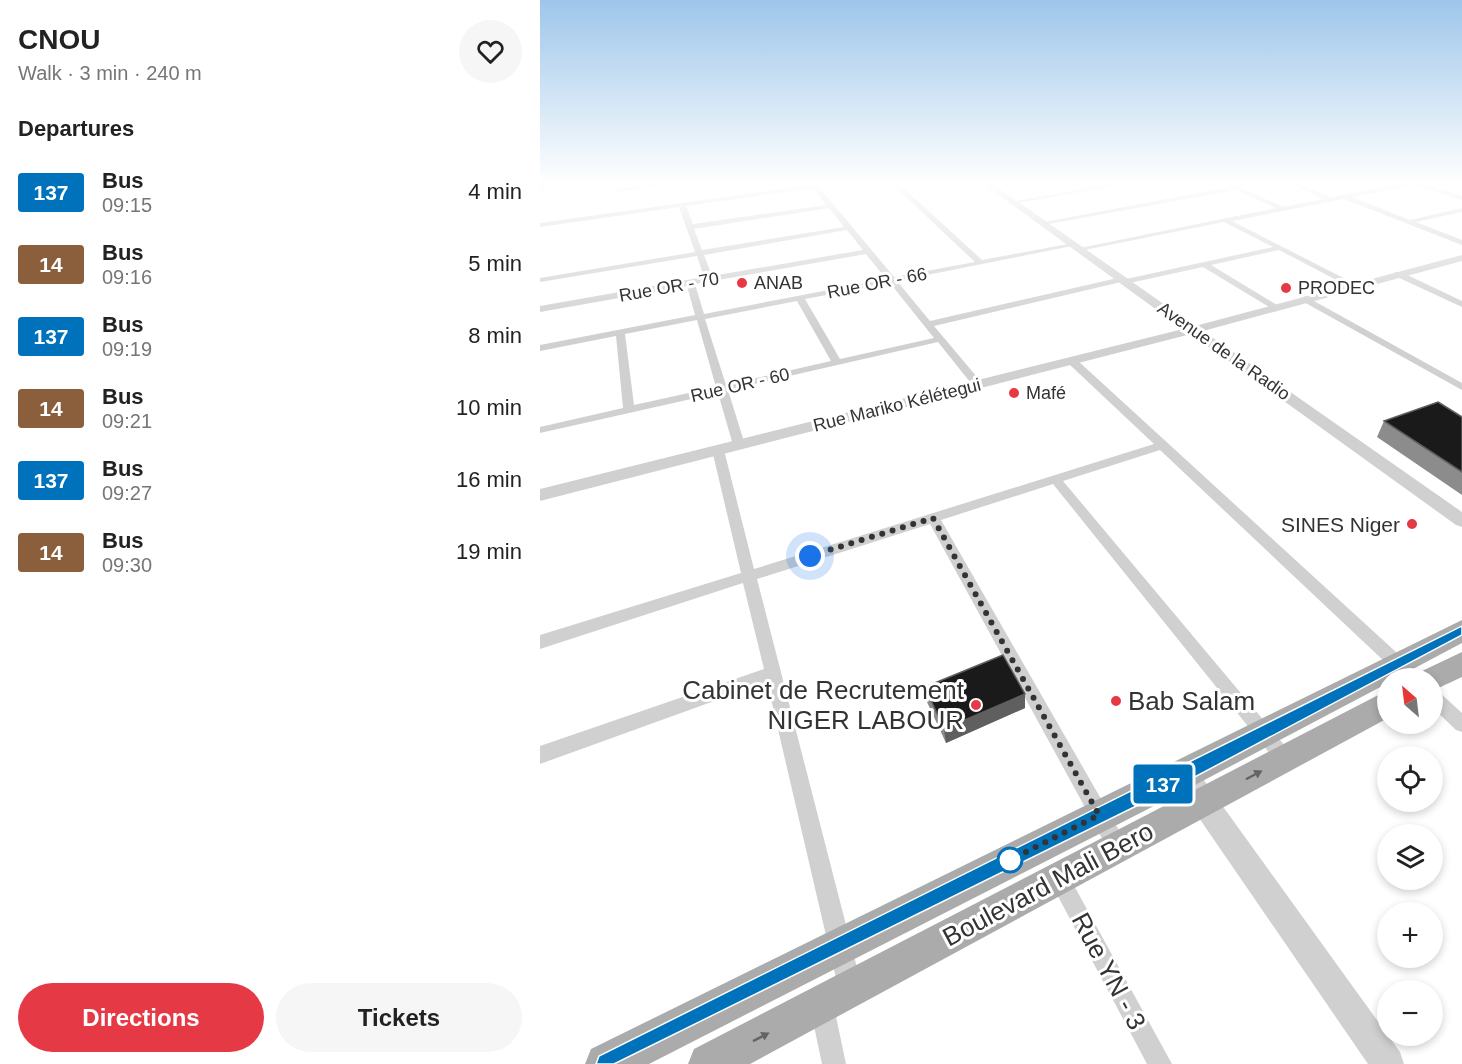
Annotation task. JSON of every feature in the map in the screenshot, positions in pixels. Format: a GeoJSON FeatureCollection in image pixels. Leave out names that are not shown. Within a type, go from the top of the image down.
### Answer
{"type":"FeatureCollection","features":[{"type":"Feature","properties":{"kind":"main road","name":"Boulevard Mali Bero"},"geometry":{"type":"LineString","coordinates":[[1409,668],[1462,632]]}},
{"type":"Feature","properties":{"kind":"main road"},"geometry":{"type":"LineString","coordinates":[[1443,674],[1462,664]]}},
{"type":"Feature","properties":{"kind":"main road","name":"Boulevard Mali Bero"},"geometry":{"type":"LineString","coordinates":[[709,1064],[1117,846],[1193,789],[1263,732],[1377,683]]}},
{"type":"Feature","properties":{"kind":"main road","name":"Boulevard Mali Bero"},"geometry":{"type":"LineString","coordinates":[[606,1064],[1099,815],[1193,789],[1285,759],[1377,709]]}},
{"type":"Feature","properties":{"kind":"street"},"geometry":{"type":"LineString","coordinates":[[692,232],[709,279]]}},
{"type":"Feature","properties":{"kind":"street"},"geometry":{"type":"LineString","coordinates":[[540,280],[827,232]]}},
{"type":"Feature","properties":{"kind":"street"},"geometry":{"type":"LineString","coordinates":[[852,232],[978,385]]}},
{"type":"Feature","properties":{"kind":"street"},"geometry":{"type":"LineString","coordinates":[[948,232],[981,262]]}},
{"type":"Feature","properties":{"kind":"street","name":"Avenue de la Radio"},"geometry":{"type":"LineString","coordinates":[[1055,232],[1462,521]]}},
{"type":"Feature","properties":{"kind":"street","name":"Rue OR - 66"},"geometry":{"type":"LineString","coordinates":[[540,348],[981,262],[1161,232]]}},
{"type":"Feature","properties":{"kind":"street"},"geometry":{"type":"LineString","coordinates":[[1247,232],[1353,285]]}},
{"type":"Feature","properties":{"kind":"street"},"geometry":{"type":"LineString","coordinates":[[1434,232],[1462,243]]}},
{"type":"Feature","properties":{"kind":"street"},"geometry":{"type":"LineString","coordinates":[[929,324],[1123,280],[1279,248]]}},
{"type":"Feature","properties":{"kind":"street","name":"Rue OR - 70"},"geometry":{"type":"LineString","coordinates":[[540,309],[868,251]]}},
{"type":"Feature","properties":{"kind":"street","name":"Rue Mariko Kélétegui"},"geometry":{"type":"LineString","coordinates":[[540,495],[1073,362],[1353,285],[1462,258]]}},
{"type":"Feature","properties":{"kind":"street"},"geometry":{"type":"LineString","coordinates":[[1203,264],[1274,307]]}},
{"type":"Feature","properties":{"kind":"street"},"geometry":{"type":"LineString","coordinates":[[1398,274],[1462,304]]}},
{"type":"Feature","properties":{"kind":"street"},"geometry":{"type":"LineString","coordinates":[[690,283],[740,445]]}},
{"type":"Feature","properties":{"kind":"street"},"geometry":{"type":"LineString","coordinates":[[800,298],[837,363]]}},
{"type":"Feature","properties":{"kind":"street"},"geometry":{"type":"LineString","coordinates":[[1305,299],[1462,387]]}},
{"type":"Feature","properties":{"kind":"street"},"geometry":{"type":"LineString","coordinates":[[620,333],[629,410]]}},
{"type":"Feature","properties":{"kind":"street","name":"Rue OR - 60"},"geometry":{"type":"LineString","coordinates":[[540,430],[940,339]]}},
{"type":"Feature","properties":{"kind":"street"},"geometry":{"type":"LineString","coordinates":[[1073,362],[1402,668]]}},
{"type":"Feature","properties":{"kind":"street"},"geometry":{"type":"LineString","coordinates":[[540,642],[1164,445]]}},
{"type":"Feature","properties":{"kind":"street"},"geometry":{"type":"LineString","coordinates":[[718,450],[840,946],[834,1064]]}},
{"type":"Feature","properties":{"kind":"street"},"geometry":{"type":"LineString","coordinates":[[1055,479],[1285,759]]}},
{"type":"Feature","properties":{"kind":"street"},"geometry":{"type":"LineString","coordinates":[[933,518],[1117,846]]}},
{"type":"Feature","properties":{"kind":"street"},"geometry":{"type":"LineString","coordinates":[[540,755],[773,673]]}},
{"type":"Feature","properties":{"kind":"street"},"geometry":{"type":"LineString","coordinates":[[1443,706],[1462,723]]}},
{"type":"Feature","properties":{"kind":"street"},"geometry":{"type":"LineString","coordinates":[[1193,789],[1388,1064]]}},
{"type":"Feature","properties":{"kind":"street","name":"Rue YN - 3"},"geometry":{"type":"LineString","coordinates":[[1059,878],[1160,1064]]}},
{"type":"Feature","properties":{"kind":"building"},"geometry":{"type":"Polygon","coordinates":[[[1438,402],[1462,417],[1462,472],[1384,421],[1438,402]]]}},
{"type":"Feature","properties":{"kind":"building","name":"Cabinet de Recrutement NIGER LABOUR"},"geometry":{"type":"Polygon","coordinates":[[[1003,655],[1025,694],[944,729],[925,687],[1003,655]]]}},
{"type":"Feature","properties":{"kind":"bus line","name":"137"},"geometry":{"type":"LineString","coordinates":[[606,1064],[1462,632]]}},
{"type":"Feature","properties":{"kind":"place","name":"ANAB"},"geometry":{"type":"Point","coordinates":[742,283]}},
{"type":"Feature","properties":{"kind":"place","name":"PRODEC"},"geometry":{"type":"Point","coordinates":[1286,288]}},
{"type":"Feature","properties":{"kind":"place","name":"Mafé"},"geometry":{"type":"Point","coordinates":[1014,393]}},
{"type":"Feature","properties":{"kind":"place","name":"SINES Niger"},"geometry":{"type":"Point","coordinates":[1412,524]}},
{"type":"Feature","properties":{"kind":"place","name":"Bab Salam"},"geometry":{"type":"Point","coordinates":[1116,701]}},
{"type":"Feature","properties":{"kind":"place","name":"Cabinet de Recrutement NIGER LABOUR"},"geometry":{"type":"Point","coordinates":[976,705]}},
{"type":"Feature","properties":{"kind":"route"},"geometry":{"type":"LineString","coordinates":[[810,556],[933,518],[1099,815],[1010,860]]}}]}
